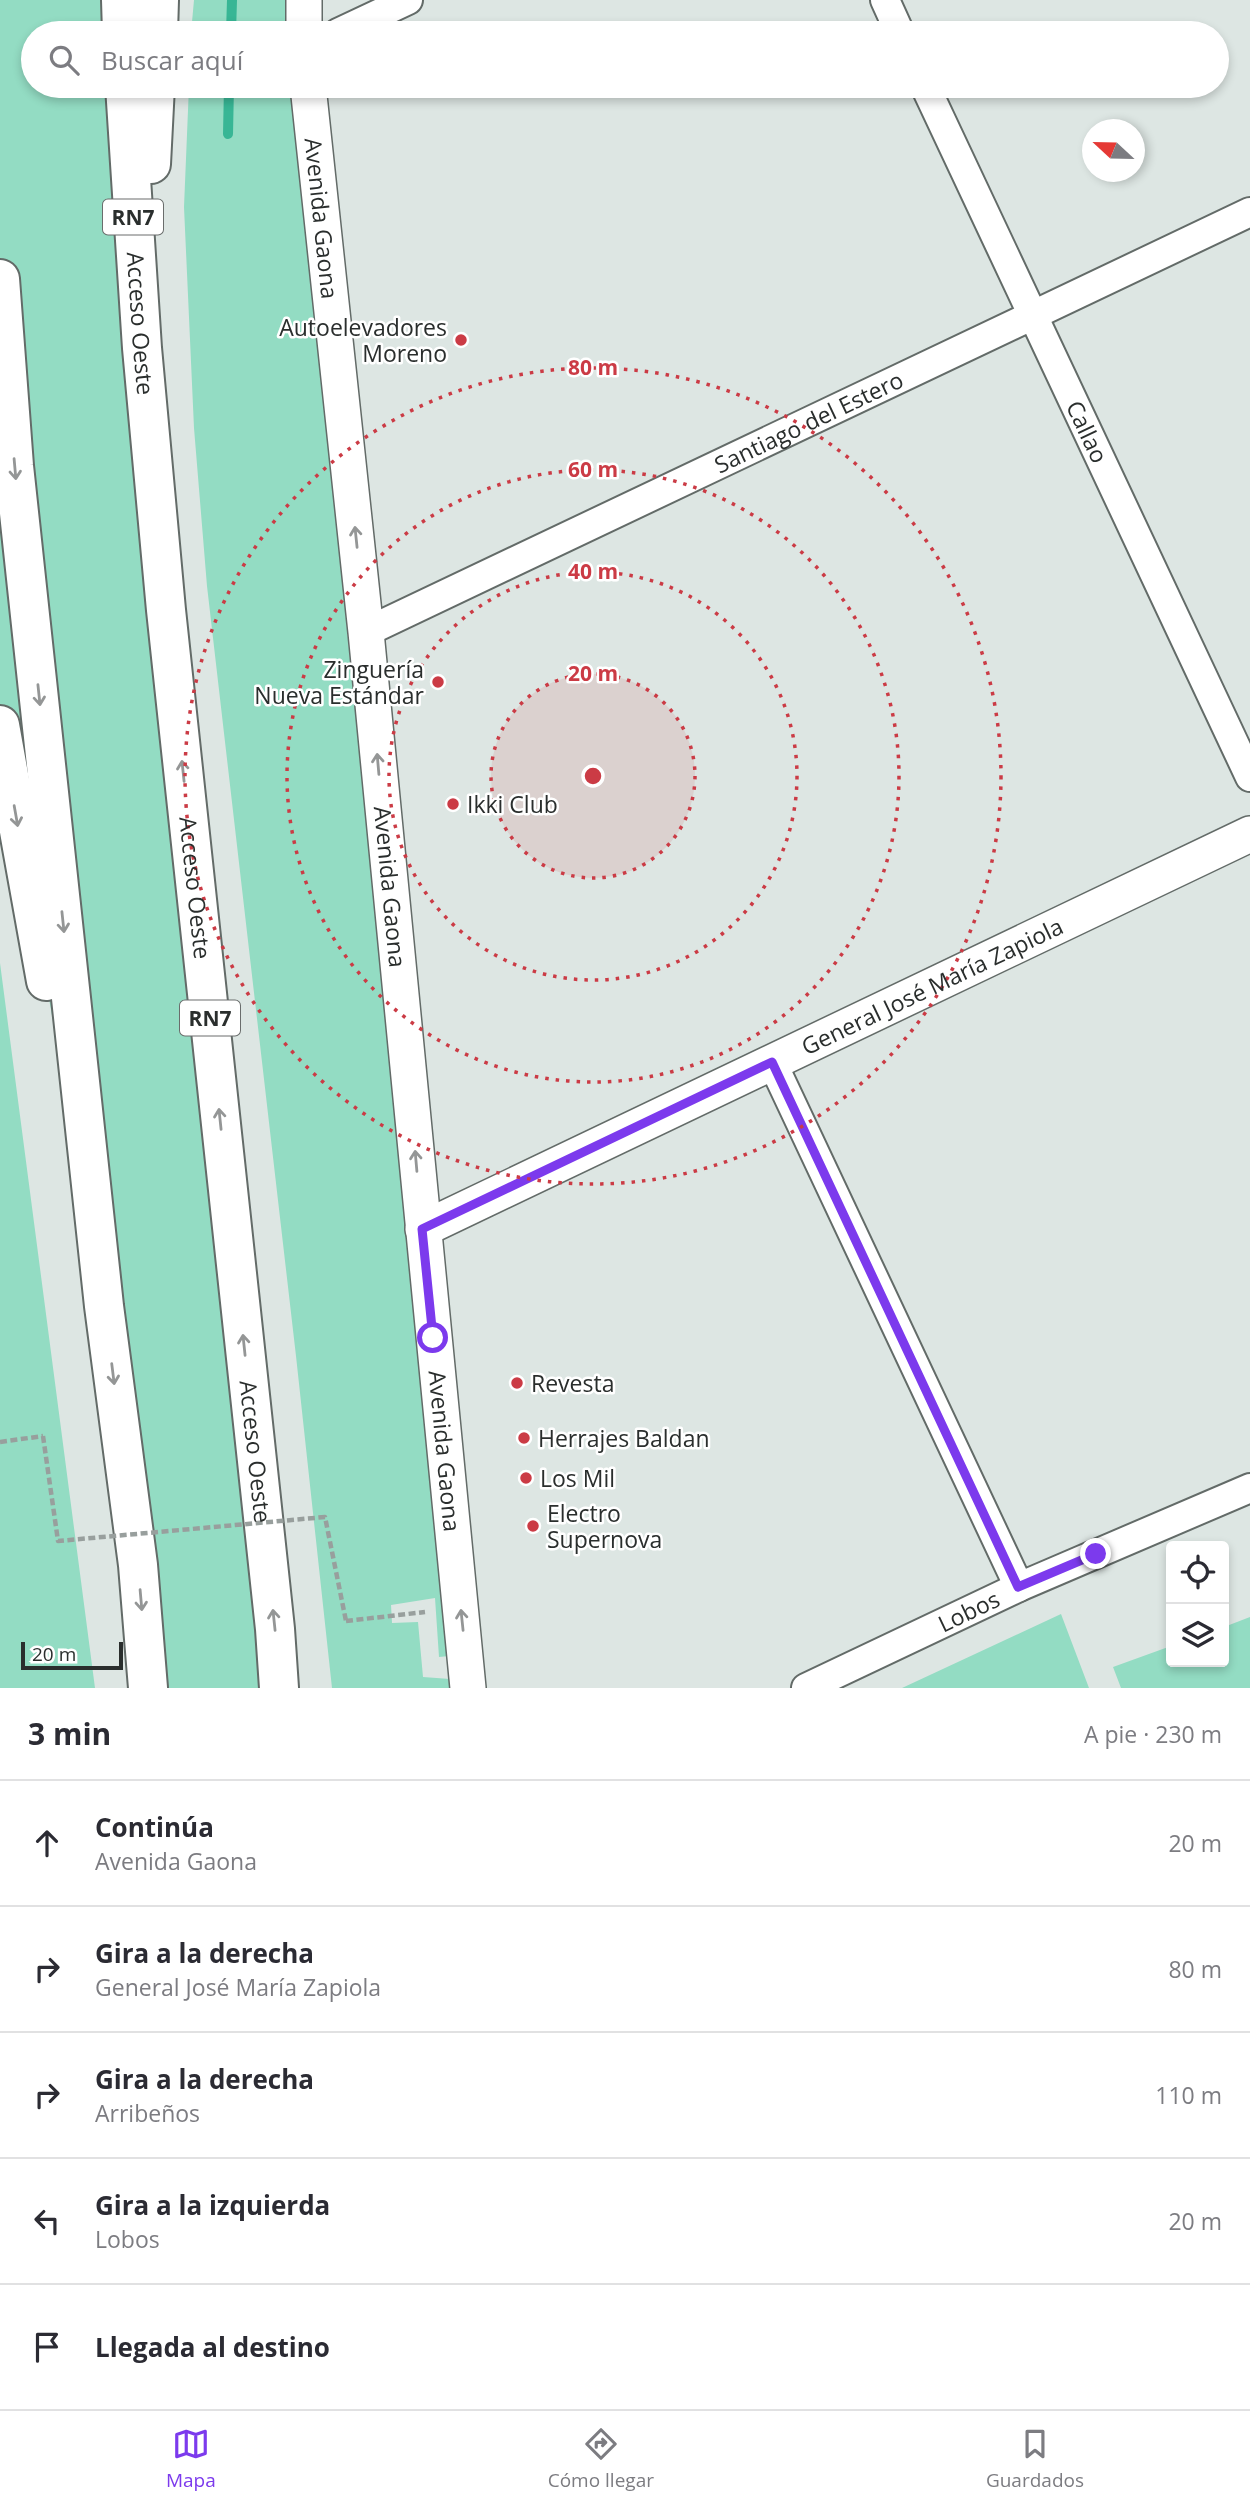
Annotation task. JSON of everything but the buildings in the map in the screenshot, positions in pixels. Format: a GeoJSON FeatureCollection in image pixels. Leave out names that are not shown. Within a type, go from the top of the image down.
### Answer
{"type":"FeatureCollection","features":[{"type":"Feature","properties":{"kind":"highway"},"geometry":{"type":"LineString","coordinates":[[121,0],[122,21]]}},
{"type":"Feature","properties":{"kind":"highway"},"geometry":{"type":"LineString","coordinates":[[158,21],[159,0]]}},
{"type":"Feature","properties":{"kind":"highway","name":"Acceso Oeste"},"geometry":{"type":"LineString","coordinates":[[126,98],[142,348],[167,624],[275,1629],[279,1688]]}},
{"type":"Feature","properties":{"kind":"highway"},"geometry":{"type":"LineString","coordinates":[[142,348],[154,98]]}},
{"type":"Feature","properties":{"kind":"highway"},"geometry":{"type":"LineString","coordinates":[[0,279],[14,466],[104,1306],[138,1565],[148,1688]]}},
{"type":"Feature","properties":{"kind":"highway"},"geometry":{"type":"LineString","coordinates":[[0,725],[104,1306]]}},
{"type":"Feature","properties":{"kind":"street"},"geometry":{"type":"LineString","coordinates":[[304,0],[304,21]]}},
{"type":"Feature","properties":{"kind":"street"},"geometry":{"type":"LineString","coordinates":[[363,21],[408,0]]}},
{"type":"Feature","properties":{"kind":"street"},"geometry":{"type":"LineString","coordinates":[[885,0],[895,21]]}},
{"type":"Feature","properties":{"kind":"street","name":"Avenida Gaona"},"geometry":{"type":"LineString","coordinates":[[309,98],[366,632],[468,1688]]}},
{"type":"Feature","properties":{"kind":"street","name":"Callao"},"geometry":{"type":"LineString","coordinates":[[931,98],[1250,777]]}},
{"type":"Feature","properties":{"kind":"street","name":"Santiago del Estero"},"geometry":{"type":"LineString","coordinates":[[366,632],[1250,212]]}},
{"type":"Feature","properties":{"kind":"street","name":"General José María Zapiola"},"geometry":{"type":"LineString","coordinates":[[422,1229],[1250,834]]}},
{"type":"Feature","properties":{"kind":"street"},"geometry":{"type":"LineString","coordinates":[[772,1062],[1018,1587]]}},
{"type":"Feature","properties":{"kind":"street","name":"Lobos"},"geometry":{"type":"LineString","coordinates":[[806,1688],[1018,1587],[1250,1488]]}},
{"type":"Feature","properties":{"kind":"path"},"geometry":{"type":"LineString","coordinates":[[0,1442],[43,1436],[58,1541],[325,1517],[346,1620],[426,1612]]}},
{"type":"Feature","properties":{"kind":"green space"},"geometry":{"type":"Polygon","coordinates":[[[0,0],[159,0],[158,21],[21,21],[21,98],[154,98],[142,348],[279,1688],[148,1688],[104,1306],[0,725],[0,0]]]}},
{"type":"Feature","properties":{"kind":"green space"},"geometry":{"type":"Polygon","coordinates":[[[194,0],[288,0],[289,21],[192,21],[194,0]]]}},
{"type":"Feature","properties":{"kind":"green space"},"geometry":{"type":"Polygon","coordinates":[[[189,98],[294,98],[449,1656],[439,1657],[435,1598],[391,1605],[392,1623],[418,1622],[423,1677],[450,1679],[450,1688],[332,1688],[207,586],[194,428],[184,207],[189,98]]]}},
{"type":"Feature","properties":{"kind":"green space"},"geometry":{"type":"Polygon","coordinates":[[[0,963],[95,1688],[0,1688],[0,963]]]}},
{"type":"Feature","properties":{"kind":"green space"},"geometry":{"type":"Polygon","coordinates":[[[1061,1614],[1089,1688],[902,1688],[1061,1614]]]}},
{"type":"Feature","properties":{"kind":"green space"},"geometry":{"type":"Polygon","coordinates":[[[1250,1617],[1250,1688],[1121,1688],[1113,1667],[1166,1648],[1166,1667],[1229,1667],[1229,1625],[1250,1617]]]}},
{"type":"Feature","properties":{"kind":"waterway"},"geometry":{"type":"LineString","coordinates":[[231,21],[232,0]]}},
{"type":"Feature","properties":{"kind":"waterway"},"geometry":{"type":"LineString","coordinates":[[228,134],[229,98]]}},
{"type":"Feature","properties":{"kind":"place","name":"Autoelevadores Moreno"},"geometry":{"type":"Point","coordinates":[461,340]}},
{"type":"Feature","properties":{"kind":"place","name":"Zinguería Nueva Estándar"},"geometry":{"type":"Point","coordinates":[438,682]}},
{"type":"Feature","properties":{"kind":"place","name":"Ikki Club"},"geometry":{"type":"Point","coordinates":[453,804]}},
{"type":"Feature","properties":{"kind":"place","name":"Revesta"},"geometry":{"type":"Point","coordinates":[517,1383]}},
{"type":"Feature","properties":{"kind":"place","name":"Herrajes Baldan"},"geometry":{"type":"Point","coordinates":[524,1438]}},
{"type":"Feature","properties":{"kind":"place","name":"Los Mil"},"geometry":{"type":"Point","coordinates":[526,1478]}},
{"type":"Feature","properties":{"kind":"place","name":"Electro Supernova"},"geometry":{"type":"Point","coordinates":[533,1526]}},
{"type":"Feature","properties":{"kind":"route"},"geometry":{"type":"LineString","coordinates":[[433,1338],[422,1229],[772,1062],[1018,1587],[1096,1554]]}}]}
